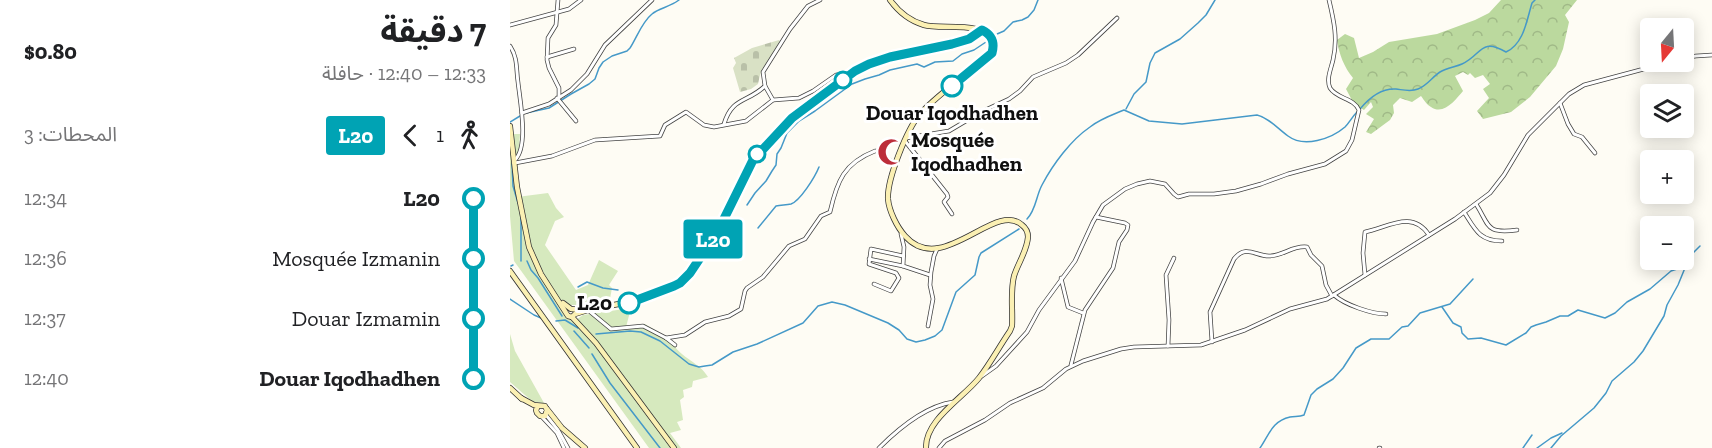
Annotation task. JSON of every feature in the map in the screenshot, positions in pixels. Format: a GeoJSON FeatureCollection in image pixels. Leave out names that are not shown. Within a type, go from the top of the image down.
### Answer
{"type":"FeatureCollection","features":[{"type":"Feature","properties":{"kind":"street"},"geometry":{"type":"LineString","coordinates":[[558,0],[556,25],[547,42],[547,57],[549,68],[559,88],[558,98],[576,121]]}},
{"type":"Feature","properties":{"kind":"street"},"geometry":{"type":"LineString","coordinates":[[522,113],[547,105],[571,90],[587,74],[604,45],[652,0]]}},
{"type":"Feature","properties":{"kind":"street"},"geometry":{"type":"LineString","coordinates":[[773,100],[765,86],[763,72],[790,29],[808,6],[820,0]]}},
{"type":"Feature","properties":{"kind":"street"},"geometry":{"type":"LineString","coordinates":[[890,0],[908,17],[920,24],[940,28],[970,27],[982,30],[990,36],[993,42],[992,53],[917,118],[905,140],[896,165],[889,187],[888,200],[894,218],[906,237],[916,245],[928,249],[949,246],[1007,220],[1020,223],[1027,231],[1025,249],[1013,282],[1012,327],[978,379]]}},
{"type":"Feature","properties":{"kind":"street"},"geometry":{"type":"LineString","coordinates":[[926,448],[932,428],[940,416],[1018,343],[1075,261],[1095,217],[1103,205],[1116,195],[1143,182],[1163,183],[1178,196],[1223,193],[1252,187],[1324,164],[1346,151],[1352,140],[1359,109],[1356,104],[1335,93],[1329,84],[1336,39],[1329,0]]}},
{"type":"Feature","properties":{"kind":"street"},"geometry":{"type":"LineString","coordinates":[[510,25],[569,9],[581,1]]}},
{"type":"Feature","properties":{"kind":"street"},"geometry":{"type":"LineString","coordinates":[[905,140],[949,131],[1009,99],[1020,91],[1032,77],[1066,63],[1078,55],[1117,18]]}},
{"type":"Feature","properties":{"kind":"street"},"geometry":{"type":"LineString","coordinates":[[572,313],[634,302],[669,289],[685,279],[718,231],[748,168],[758,153],[792,118],[853,73],[869,64],[890,57],[969,39],[982,30]]}},
{"type":"Feature","properties":{"kind":"street"},"geometry":{"type":"LineString","coordinates":[[510,46],[517,61],[517,80],[522,113],[520,152],[515,162]]}},
{"type":"Feature","properties":{"kind":"street"},"geometry":{"type":"LineString","coordinates":[[547,57],[574,49]]}},
{"type":"Feature","properties":{"kind":"street"},"geometry":{"type":"LineString","coordinates":[[1694,56],[1712,55]]}},
{"type":"Feature","properties":{"kind":"street"},"geometry":{"type":"LineString","coordinates":[[939,448],[945,441],[1010,403],[1043,388],[1071,366],[1128,347],[1196,345],[1212,342],[1245,330],[1290,309],[1321,302],[1333,296],[1490,193],[1528,135],[1569,94],[1580,86],[1640,70]]}},
{"type":"Feature","properties":{"kind":"street"},"geometry":{"type":"LineString","coordinates":[[515,162],[552,156],[595,140],[660,136],[665,125],[686,112],[704,125],[714,128],[746,121],[773,100],[799,98],[837,75],[853,73]]}},
{"type":"Feature","properties":{"kind":"street"},"geometry":{"type":"LineString","coordinates":[[724,124],[727,112],[734,105],[765,86]]}},
{"type":"Feature","properties":{"kind":"street"},"geometry":{"type":"LineString","coordinates":[[1560,103],[1574,135],[1582,137],[1595,153]]}},
{"type":"Feature","properties":{"kind":"street"},"geometry":{"type":"LineString","coordinates":[[510,126],[518,193],[529,247],[537,266],[557,297],[572,313],[674,448]]}},
{"type":"Feature","properties":{"kind":"street"},"geometry":{"type":"LineString","coordinates":[[905,140],[948,195],[944,202],[952,214]]}},
{"type":"Feature","properties":{"kind":"street"},"geometry":{"type":"LineString","coordinates":[[666,338],[685,335],[705,322],[729,316],[741,309],[747,288],[763,277],[789,246],[805,239],[822,215],[830,212],[838,184],[847,168],[854,162],[869,153],[878,151],[896,165]]}},
{"type":"Feature","properties":{"kind":"street"},"geometry":{"type":"LineString","coordinates":[[1476,204],[1486,224],[1491,228],[1500,231],[1517,230]]}},
{"type":"Feature","properties":{"kind":"street"},"geometry":{"type":"LineString","coordinates":[[1464,212],[1478,234],[1492,241],[1502,241]]}},
{"type":"Feature","properties":{"kind":"street"},"geometry":{"type":"LineString","coordinates":[[1071,366],[1083,314],[1113,268],[1119,243],[1128,226],[1125,223],[1095,217]]}},
{"type":"Feature","properties":{"kind":"street"},"geometry":{"type":"LineString","coordinates":[[1365,274],[1363,253],[1365,232],[1405,221],[1423,227],[1429,235]]}},
{"type":"Feature","properties":{"kind":"street"},"geometry":{"type":"LineString","coordinates":[[902,232],[903,266]]}},
{"type":"Feature","properties":{"kind":"street"},"geometry":{"type":"LineString","coordinates":[[1212,342],[1210,312],[1234,259],[1240,253],[1252,252],[1273,256],[1307,247],[1311,255],[1322,266],[1326,285],[1333,296],[1371,313],[1386,314]]}},
{"type":"Feature","properties":{"kind":"street"},"geometry":{"type":"LineString","coordinates":[[874,284],[891,291],[899,278],[896,273],[869,264],[871,249],[903,255]]}},
{"type":"Feature","properties":{"kind":"street"},"geometry":{"type":"LineString","coordinates":[[928,326],[933,299],[930,275],[933,256],[937,249]]}},
{"type":"Feature","properties":{"kind":"street"},"geometry":{"type":"LineString","coordinates":[[1168,346],[1166,276],[1174,258]]}},
{"type":"Feature","properties":{"kind":"street"},"geometry":{"type":"LineString","coordinates":[[869,259],[903,266],[930,275]]}},
{"type":"Feature","properties":{"kind":"street"},"geometry":{"type":"LineString","coordinates":[[510,271],[637,448]]}},
{"type":"Feature","properties":{"kind":"street"},"geometry":{"type":"LineString","coordinates":[[1061,278],[1068,307],[1083,314]]}},
{"type":"Feature","properties":{"kind":"street"},"geometry":{"type":"LineString","coordinates":[[588,310],[611,329],[643,327],[675,345]]}},
{"type":"Feature","properties":{"kind":"street"},"geometry":{"type":"LineString","coordinates":[[510,388],[543,413],[566,448]]}},
{"type":"Feature","properties":{"kind":"street"},"geometry":{"type":"LineString","coordinates":[[521,398],[538,406],[543,405],[543,413]]}},
{"type":"Feature","properties":{"kind":"street"},"geometry":{"type":"LineString","coordinates":[[879,448],[896,432],[930,410],[941,404],[955,402]]}},
{"type":"Feature","properties":{"kind":"street"},"geometry":{"type":"LineString","coordinates":[[538,406],[536,410],[553,418],[585,448]]}},
{"type":"Feature","properties":{"kind":"green space"},"geometry":{"type":"Polygon","coordinates":[[[1501,0],[1577,0],[1565,15],[1569,22],[1563,49],[1556,66],[1530,97],[1511,112],[1483,119],[1477,111],[1489,98],[1483,89],[1490,84],[1483,75],[1475,78],[1470,73],[1468,75],[1463,72],[1455,76],[1463,91],[1445,108],[1436,109],[1428,105],[1421,96],[1412,102],[1400,98],[1393,105],[1394,113],[1390,120],[1371,134],[1366,132],[1374,119],[1366,114],[1373,107],[1371,102],[1364,110],[1354,104],[1346,89],[1353,78],[1342,60],[1337,40],[1345,34],[1354,38],[1359,58],[1389,42],[1437,34],[1475,20],[1489,13],[1501,0]]]}},
{"type":"Feature","properties":{"kind":"green space"},"geometry":{"type":"Polygon","coordinates":[[[779,40],[760,75],[758,84],[740,92],[733,68],[736,63],[734,58],[752,48],[779,40]]]}},
{"type":"Feature","properties":{"kind":"green space"},"geometry":{"type":"Polygon","coordinates":[[[510,128],[511,134],[520,134],[517,197],[548,193],[564,217],[555,221],[545,245],[576,290],[588,285],[599,260],[618,271],[609,285],[612,288],[609,304],[572,305],[563,310],[573,322],[583,315],[631,308],[626,327],[645,324],[670,337],[677,349],[708,377],[693,381],[692,387],[683,390],[684,397],[680,400],[683,420],[677,422],[681,430],[670,433],[681,448],[649,448],[514,261],[510,216],[510,128]]]}},
{"type":"Feature","properties":{"kind":"green space"},"geometry":{"type":"Polygon","coordinates":[[[510,334],[515,351],[544,403],[533,402],[510,382],[510,334]]]}},
{"type":"Feature","properties":{"kind":"waterway"},"geometry":{"type":"LineString","coordinates":[[526,113],[549,108],[589,84],[595,79],[603,62],[630,48],[648,17],[679,0]]}},
{"type":"Feature","properties":{"kind":"waterway"},"geometry":{"type":"LineString","coordinates":[[997,34],[1013,22],[1028,17],[1038,0]]}},
{"type":"Feature","properties":{"kind":"waterway"},"geometry":{"type":"LineString","coordinates":[[1126,109],[1134,94],[1146,82],[1150,63],[1155,53],[1180,39],[1206,15],[1215,0]]}},
{"type":"Feature","properties":{"kind":"waterway"},"geometry":{"type":"LineString","coordinates":[[1360,109],[1371,98],[1385,90],[1413,90],[1421,87],[1440,72],[1462,64],[1486,47],[1491,46],[1506,52],[1521,37],[1535,0]]}},
{"type":"Feature","properties":{"kind":"waterway"},"geometry":{"type":"LineString","coordinates":[[747,205],[776,165],[777,154],[787,133],[799,121],[852,84],[890,70],[917,64],[924,67],[935,62],[953,61],[986,42]]}},
{"type":"Feature","properties":{"kind":"waterway"},"geometry":{"type":"LineString","coordinates":[[1027,219],[1046,177],[1069,146],[1094,124],[1124,110],[1149,121],[1182,124],[1257,115],[1294,140],[1309,142],[1339,131],[1357,112]]}},
{"type":"Feature","properties":{"kind":"waterway"},"geometry":{"type":"LineString","coordinates":[[510,122],[520,116]]}},
{"type":"Feature","properties":{"kind":"waterway"},"geometry":{"type":"LineString","coordinates":[[512,164],[513,186],[518,203]]}},
{"type":"Feature","properties":{"kind":"waterway"},"geometry":{"type":"LineString","coordinates":[[758,228],[776,206],[795,202],[811,182],[819,167]]}},
{"type":"Feature","properties":{"kind":"waterway"},"geometry":{"type":"LineString","coordinates":[[521,217],[521,261]]}},
{"type":"Feature","properties":{"kind":"waterway"},"geometry":{"type":"LineString","coordinates":[[596,334],[641,332],[660,341],[689,364],[699,367],[712,365],[733,352],[803,323],[818,306],[832,302],[888,323],[907,339],[916,342],[925,340],[942,330],[956,292],[975,275],[981,253],[1019,229]]}},
{"type":"Feature","properties":{"kind":"waterway"},"geometry":{"type":"LineString","coordinates":[[1442,307],[1453,323],[1461,327],[1462,333],[1468,339],[1481,338],[1506,345],[1526,333],[1531,327],[1560,316],[1568,316],[1578,310],[1605,318],[1615,313],[1627,302],[1650,289],[1671,271],[1683,267],[1700,246]]}},
{"type":"Feature","properties":{"kind":"waterway"},"geometry":{"type":"LineString","coordinates":[[527,261],[562,316]]}},
{"type":"Feature","properties":{"kind":"waterway"},"geometry":{"type":"LineString","coordinates":[[1551,448],[1561,436],[1594,408],[1612,381],[1643,351],[1664,316],[1684,270]]}},
{"type":"Feature","properties":{"kind":"waterway"},"geometry":{"type":"LineString","coordinates":[[1260,448],[1279,422],[1290,417],[1304,415],[1311,395],[1333,379],[1356,348],[1371,339],[1389,339],[1402,327],[1408,326],[1420,313],[1450,304],[1473,279]]}},
{"type":"Feature","properties":{"kind":"waterway"},"geometry":{"type":"LineString","coordinates":[[578,287],[587,282],[603,288],[618,290]]}},
{"type":"Feature","properties":{"kind":"waterway"},"geometry":{"type":"LineString","coordinates":[[510,299],[541,318]]}},
{"type":"Feature","properties":{"kind":"waterway"},"geometry":{"type":"LineString","coordinates":[[556,321],[565,320],[578,328]]}},
{"type":"Feature","properties":{"kind":"waterway"},"geometry":{"type":"LineString","coordinates":[[574,331],[589,348]]}},
{"type":"Feature","properties":{"kind":"waterway"},"geometry":{"type":"LineString","coordinates":[[592,354],[610,383],[660,448]]}},
{"type":"Feature","properties":{"kind":"waterway"},"geometry":{"type":"LineString","coordinates":[[1537,448],[1562,433]]}},
{"type":"Feature","properties":{"kind":"waterway"},"geometry":{"type":"LineString","coordinates":[[1523,448],[1532,435]]}},
{"type":"Feature","properties":{"kind":"bus line","name":"L20"},"geometry":{"type":"LineString","coordinates":[[629,303],[669,289],[685,279],[718,231],[748,168],[758,153],[786,123],[855,71],[890,57],[969,39],[982,30],[990,36],[993,42],[992,53],[952,86]]}},
{"type":"Feature","properties":{"kind":"place","name":"Douar Iqodhadhen"},"geometry":{"type":"Point","coordinates":[952,86]}},
{"type":"Feature","properties":{"kind":"place","name":"Mosquée Iqodhadhen"},"geometry":{"type":"Point","coordinates":[891,152]}},
{"type":"Feature","properties":{"kind":"place","name":"L20"},"geometry":{"type":"Point","coordinates":[629,303]}}]}
